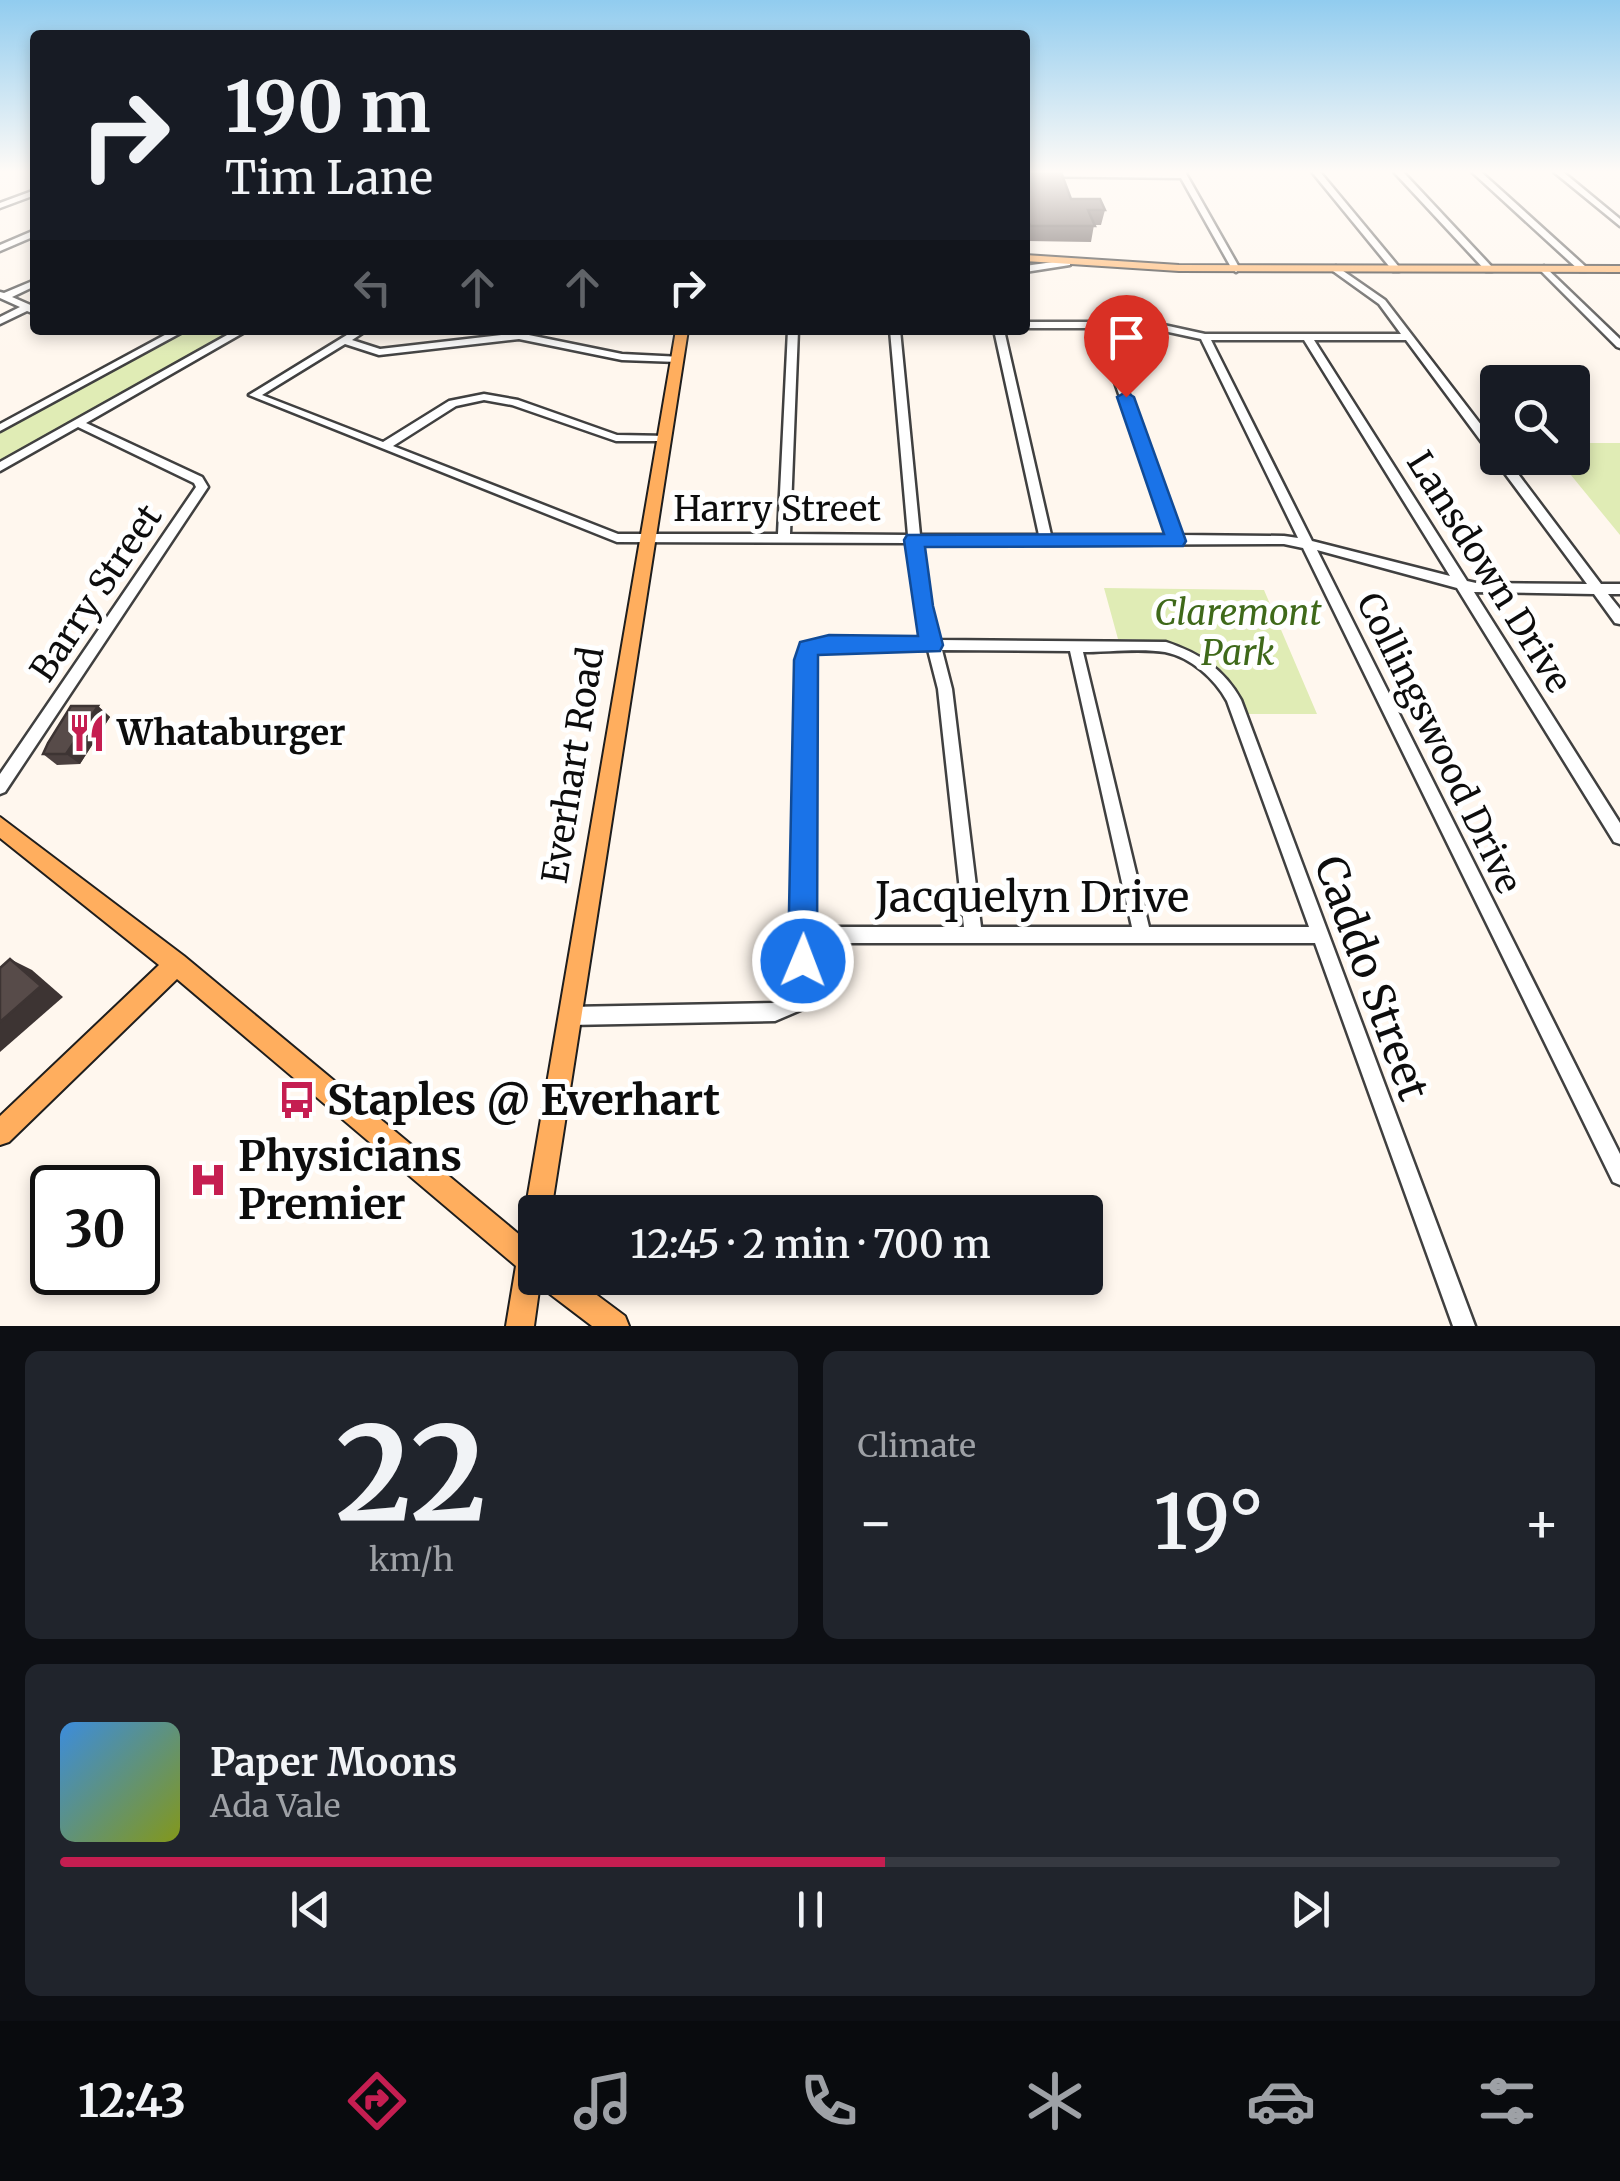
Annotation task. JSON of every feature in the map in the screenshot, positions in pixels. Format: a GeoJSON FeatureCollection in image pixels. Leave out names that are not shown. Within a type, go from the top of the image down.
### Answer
{"type":"FeatureCollection","features":[{"type":"Feature","properties":{"kind":"main road"},"geometry":{"type":"LineString","coordinates":[[1030,259],[1236,268],[1620,269]]}},
{"type":"Feature","properties":{"kind":"main road","name":"Everhart Road"},"geometry":{"type":"LineString","coordinates":[[541,1195],[681,335]]}},
{"type":"Feature","properties":{"kind":"main road"},"geometry":{"type":"LineString","coordinates":[[0,826],[176,964],[518,1250]]}},
{"type":"Feature","properties":{"kind":"main road"},"geometry":{"type":"LineString","coordinates":[[0,1132],[176,964]]}},
{"type":"Feature","properties":{"kind":"main road"},"geometry":{"type":"LineString","coordinates":[[520,1326],[530,1295]]}},
{"type":"Feature","properties":{"kind":"main road"},"geometry":{"type":"LineString","coordinates":[[570,1295],[600,1322]]}},
{"type":"Feature","properties":{"kind":"street"},"geometry":{"type":"LineString","coordinates":[[1216,234],[1236,268]]}},
{"type":"Feature","properties":{"kind":"street"},"geometry":{"type":"LineString","coordinates":[[1367,234],[1396,269]]}},
{"type":"Feature","properties":{"kind":"street"},"geometry":{"type":"LineString","coordinates":[[1457,234],[1490,269]]}},
{"type":"Feature","properties":{"kind":"street"},"geometry":{"type":"LineString","coordinates":[[1545,234],[1584,269]]}},
{"type":"Feature","properties":{"kind":"street"},"geometry":{"type":"LineString","coordinates":[[0,248],[30,236]]}},
{"type":"Feature","properties":{"kind":"street"},"geometry":{"type":"LineString","coordinates":[[1030,269],[1068,263]]}},
{"type":"Feature","properties":{"kind":"street"},"geometry":{"type":"LineString","coordinates":[[1336,269],[1374,295],[1480,432]]}},
{"type":"Feature","properties":{"kind":"street"},"geometry":{"type":"LineString","coordinates":[[1544,269],[1620,345]]}},
{"type":"Feature","properties":{"kind":"street"},"geometry":{"type":"LineString","coordinates":[[2,296],[30,284]]}},
{"type":"Feature","properties":{"kind":"street"},"geometry":{"type":"LineString","coordinates":[[2,296],[30,309]]}},
{"type":"Feature","properties":{"kind":"street"},"geometry":{"type":"LineString","coordinates":[[0,321],[30,309]]}},
{"type":"Feature","properties":{"kind":"street"},"geometry":{"type":"LineString","coordinates":[[1030,326],[1150,325],[1205,337],[1410,337]]}},
{"type":"Feature","properties":{"kind":"street"},"geometry":{"type":"LineString","coordinates":[[1100,326],[1176,541]]}},
{"type":"Feature","properties":{"kind":"street"},"geometry":{"type":"LineString","coordinates":[[0,428],[172,335]]}},
{"type":"Feature","properties":{"kind":"street"},"geometry":{"type":"LineString","coordinates":[[0,467],[234,335]]}},
{"type":"Feature","properties":{"kind":"street"},"geometry":{"type":"LineString","coordinates":[[344,341],[354,335]]}},
{"type":"Feature","properties":{"kind":"street"},"geometry":{"type":"LineString","coordinates":[[344,341],[379,352],[415,350],[480,335]]}},
{"type":"Feature","properties":{"kind":"street"},"geometry":{"type":"LineString","coordinates":[[501,335],[622,357],[678,358]]}},
{"type":"Feature","properties":{"kind":"street"},"geometry":{"type":"LineString","coordinates":[[784,540],[794,335]]}},
{"type":"Feature","properties":{"kind":"street"},"geometry":{"type":"LineString","coordinates":[[895,335],[922,606],[945,689],[973,935]]}},
{"type":"Feature","properties":{"kind":"street"},"geometry":{"type":"LineString","coordinates":[[999,335],[1046,541]]}},
{"type":"Feature","properties":{"kind":"street","name":"Collingswood Drive"},"geometry":{"type":"LineString","coordinates":[[1205,337],[1620,1175]]}},
{"type":"Feature","properties":{"kind":"street","name":"Lansdown Drive"},"geometry":{"type":"LineString","coordinates":[[1308,338],[1620,837]]}},
{"type":"Feature","properties":{"kind":"street","name":"Harry Street"},"geometry":{"type":"LineString","coordinates":[[344,341],[254,395],[617,538],[1307,543],[1461,585],[1491,589],[1620,589]]}},
{"type":"Feature","properties":{"kind":"street"},"geometry":{"type":"LineString","coordinates":[[384,446],[453,403],[484,397],[514,402],[616,438],[665,438]]}},
{"type":"Feature","properties":{"kind":"street","name":"Barry Street"},"geometry":{"type":"LineString","coordinates":[[0,787],[202,487],[198,480],[78,422]]}},
{"type":"Feature","properties":{"kind":"street"},"geometry":{"type":"LineString","coordinates":[[1512,475],[1620,619]]}},
{"type":"Feature","properties":{"kind":"street"},"geometry":{"type":"LineString","coordinates":[[569,1016],[775,1012],[798,1003],[804,935],[805,660],[808,648],[829,644],[1075,645],[1142,934]]}},
{"type":"Feature","properties":{"kind":"street","name":"Caddo Street"},"geometry":{"type":"LineString","coordinates":[[1075,645],[1166,646],[1202,662],[1223,681],[1234,700],[1464,1326]]}},
{"type":"Feature","properties":{"kind":"street","name":"Jacquelyn Drive"},"geometry":{"type":"LineString","coordinates":[[804,935],[1318,935]]}},
{"type":"Feature","properties":{"kind":"green space"},"geometry":{"type":"Polygon","coordinates":[[[179,335],[225,335],[0,461],[0,433],[179,335]]]}},
{"type":"Feature","properties":{"kind":"green space"},"geometry":{"type":"Polygon","coordinates":[[[1590,443],[1620,443],[1620,535],[1571,475],[1590,475],[1590,443]]]}},
{"type":"Feature","properties":{"kind":"green space","name":"Claremont Park"},"geometry":{"type":"Polygon","coordinates":[[[1104,588],[1264,590],[1317,714],[1247,714],[1225,678],[1196,654],[1160,642],[1118,639],[1104,588]]]}},
{"type":"Feature","properties":{"kind":"building"},"geometry":{"type":"Polygon","coordinates":[[[71,706],[98,706],[66,754],[43,754],[48,743],[71,706]]]}},
{"type":"Feature","properties":{"kind":"building"},"geometry":{"type":"Polygon","coordinates":[[[10,959],[41,986],[0,1022],[0,968],[10,959]]]}},
{"type":"Feature","properties":{"kind":"place","name":"Whataburger"},"geometry":{"type":"Point","coordinates":[87,733]}},
{"type":"Feature","properties":{"kind":"place","name":"Staples @ Everhart"},"geometry":{"type":"Point","coordinates":[297,1100]}},
{"type":"Feature","properties":{"kind":"place","name":"Physicians Premier"},"geometry":{"type":"Point","coordinates":[208,1180]}},
{"type":"Feature","properties":{"kind":"route"},"geometry":{"type":"LineString","coordinates":[[803,961],[808,648],[829,644],[932,645],[918,586],[914,540],[1176,541],[1126,397]]}}]}
